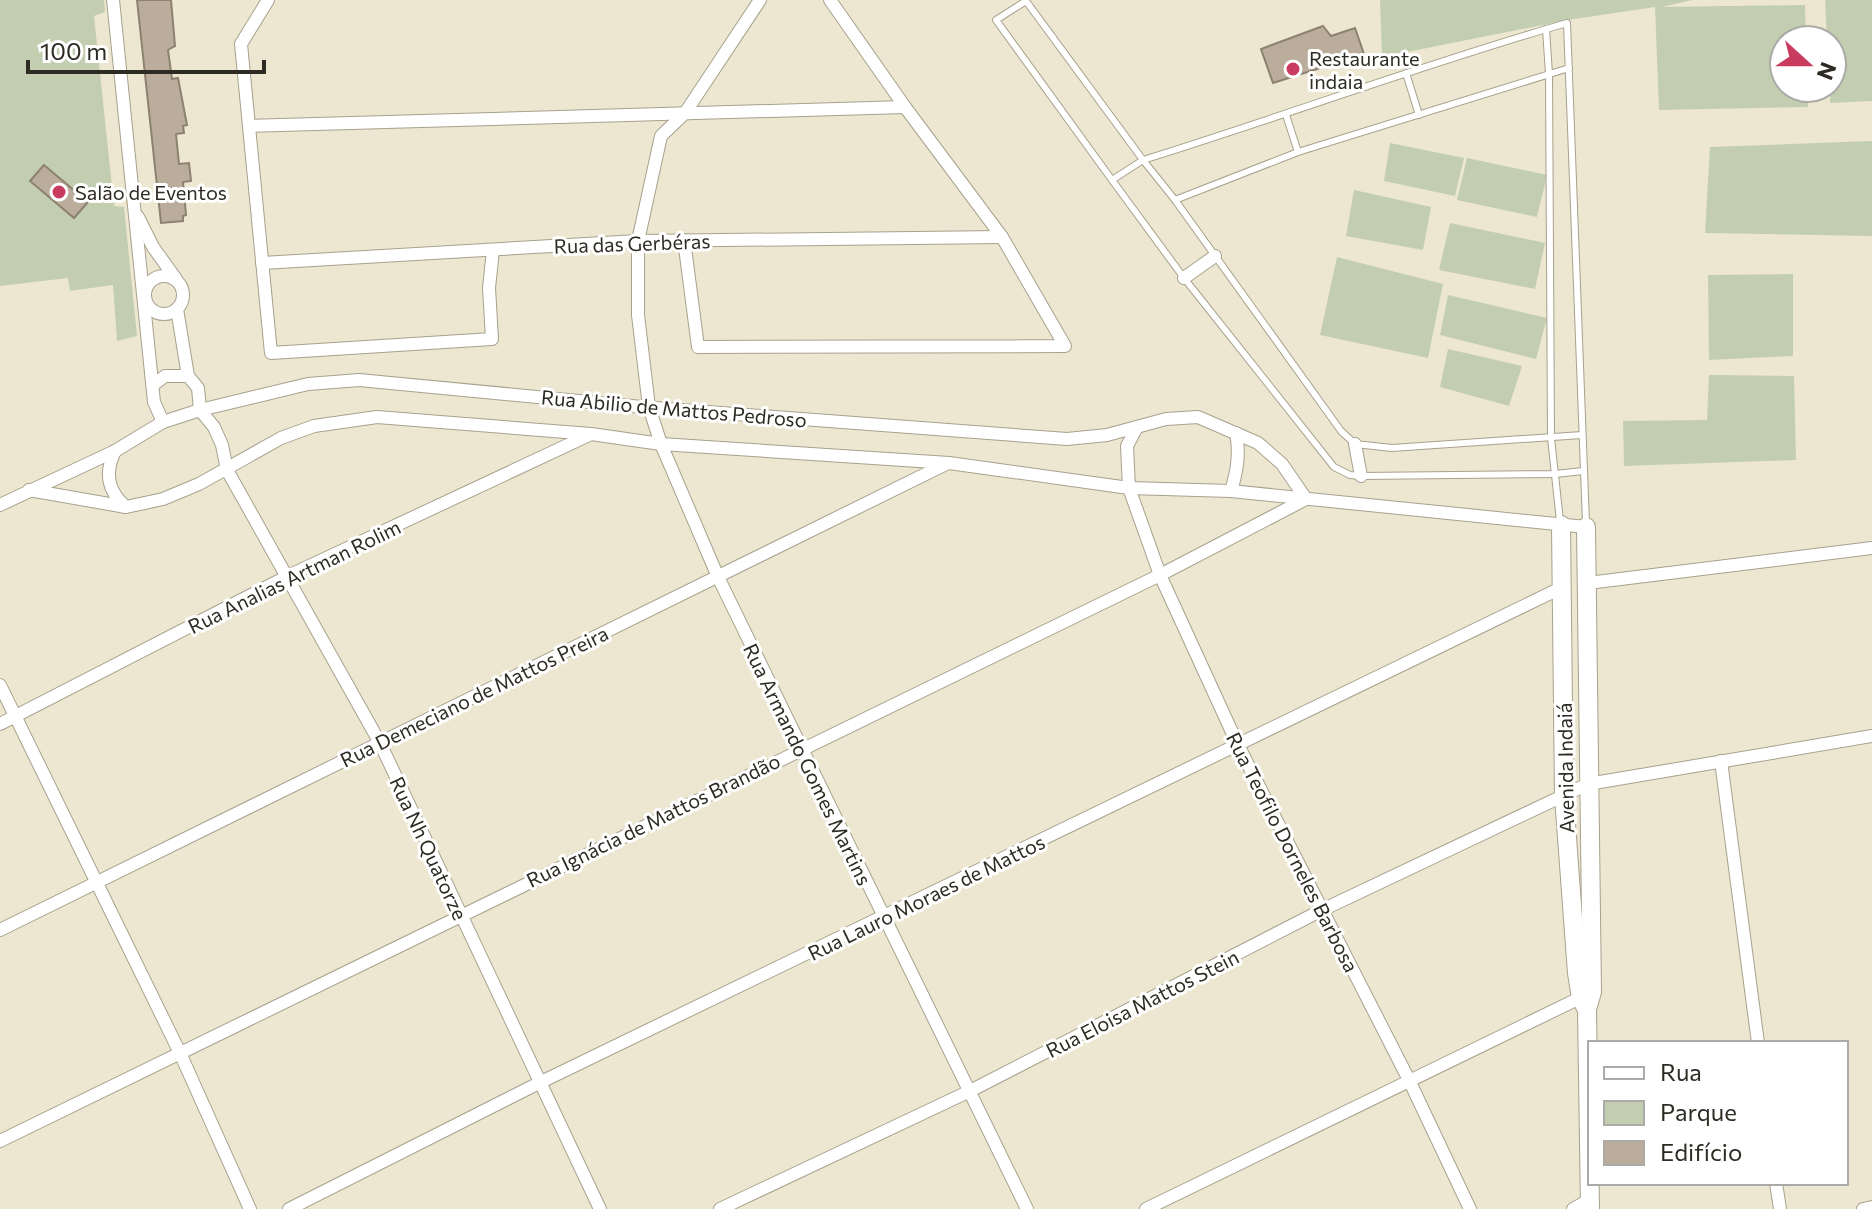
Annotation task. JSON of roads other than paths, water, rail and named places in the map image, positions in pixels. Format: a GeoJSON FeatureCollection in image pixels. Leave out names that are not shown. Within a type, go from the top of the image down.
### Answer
{"type":"FeatureCollection","features":[{"type":"Feature","properties":{"kind":"street"},"geometry":{"type":"LineString","coordinates":[[113,0],[154,402],[163,422]]}},
{"type":"Feature","properties":{"kind":"street"},"geometry":{"type":"LineString","coordinates":[[268,0],[241,44],[271,353],[492,339],[489,288],[493,250]]}},
{"type":"Feature","properties":{"kind":"street","name":"Rua Armando Gomes Martins"},"geometry":{"type":"LineString","coordinates":[[760,0],[685,113],[661,136],[633,241],[646,407],[718,577],[1027,1209]]}},
{"type":"Feature","properties":{"kind":"street"},"geometry":{"type":"LineString","coordinates":[[684,240],[698,347],[1065,346],[1002,237],[830,0]]}},
{"type":"Feature","properties":{"kind":"street"},"geometry":{"type":"LineString","coordinates":[[249,126],[905,107]]}},
{"type":"Feature","properties":{"kind":"street"},"geometry":{"type":"LineString","coordinates":[[133,207],[153,247],[179,284],[183,299],[177,309],[188,376],[198,388],[200,410]]}},
{"type":"Feature","properties":{"kind":"street","name":"Rua das Gerbéras"},"geometry":{"type":"LineString","coordinates":[[262,263],[633,241],[1002,237]]}},
{"type":"Feature","properties":{"kind":"street"},"geometry":{"type":"LineString","coordinates":[[1184,278],[1215,256]]}},
{"type":"Feature","properties":{"kind":"street"},"geometry":{"type":"LineString","coordinates":[[177,309],[162,314],[151,310],[146,300],[147,287],[156,278],[169,277],[179,284]]}},
{"type":"Feature","properties":{"kind":"street"},"geometry":{"type":"LineString","coordinates":[[153,385],[165,376],[188,376]]}},
{"type":"Feature","properties":{"kind":"street","name":"Rua Abilio de Mattos Pedroso"},"geometry":{"type":"LineString","coordinates":[[0,505],[115,451],[163,422],[308,384],[359,380],[646,407],[1067,439],[1107,435],[1166,419],[1198,417],[1258,443],[1282,464],[1306,499]]}},
{"type":"Feature","properties":{"kind":"street","name":"Rua Nh Quatorze"},"geometry":{"type":"LineString","coordinates":[[200,410],[214,427],[222,445],[227,470],[380,743],[600,1209]]}},
{"type":"Feature","properties":{"kind":"street","name":"Rua Abilio de Mattos Pedroso"},"geometry":{"type":"LineString","coordinates":[[29,490],[126,507],[163,499],[227,470],[281,438],[314,426],[377,417],[591,434],[661,444],[949,463],[1129,488],[1231,491],[1586,527]]}},
{"type":"Feature","properties":{"kind":"street","name":"Rua Teofilo Dorneles Barbosa"},"geometry":{"type":"LineString","coordinates":[[1136,429],[1127,446],[1129,488],[1160,575],[1237,743],[1409,1080],[1470,1209]]}},
{"type":"Feature","properties":{"kind":"street"},"geometry":{"type":"LineString","coordinates":[[1231,491],[1239,449],[1236,433]]}},
{"type":"Feature","properties":{"kind":"street","name":"Rua Analias Artman Rolim"},"geometry":{"type":"LineString","coordinates":[[0,724],[288,576],[591,434]]}},
{"type":"Feature","properties":{"kind":"street"},"geometry":{"type":"LineString","coordinates":[[1355,444],[1361,476]]}},
{"type":"Feature","properties":{"kind":"street"},"geometry":{"type":"LineString","coordinates":[[115,451],[109,463],[110,485],[115,498],[126,507]]}},
{"type":"Feature","properties":{"kind":"street","name":"Rua Demeciano de Mattos Preira"},"geometry":{"type":"LineString","coordinates":[[0,930],[949,463]]}},
{"type":"Feature","properties":{"kind":"street","name":"Rua Ignácia de Mattos Brandão"},"geometry":{"type":"LineString","coordinates":[[0,1141],[1160,575],[1306,499]]}},
{"type":"Feature","properties":{"kind":"street","name":"Avenida Indaiá"},"geometry":{"type":"LineString","coordinates":[[1561,525],[1564,797],[1586,1000]]}},
{"type":"Feature","properties":{"kind":"street","name":"Avenida Indaiá"},"geometry":{"type":"LineString","coordinates":[[1584,1206],[1588,784],[1586,527]]}},
{"type":"Feature","properties":{"kind":"street"},"geometry":{"type":"LineString","coordinates":[[1588,583],[1872,548]]}},
{"type":"Feature","properties":{"kind":"street","name":"Rua Lauro Moraes de Mattos"},"geometry":{"type":"LineString","coordinates":[[289,1209],[539,1083],[1563,587]]}},
{"type":"Feature","properties":{"kind":"street"},"geometry":{"type":"LineString","coordinates":[[0,685],[180,1053],[250,1209]]}},
{"type":"Feature","properties":{"kind":"street","name":"Rua Eloisa Mattos Stein"},"geometry":{"type":"LineString","coordinates":[[720,1209],[970,1091],[1322,910],[1588,784],[1872,736]]}},
{"type":"Feature","properties":{"kind":"street"},"geometry":{"type":"LineString","coordinates":[[1721,761],[1758,1041]]}},
{"type":"Feature","properties":{"kind":"street"},"geometry":{"type":"LineString","coordinates":[[1146,1209],[1409,1080],[1586,1000]]}},
{"type":"Feature","properties":{"kind":"street"},"geometry":{"type":"LineString","coordinates":[[1776,1185],[1780,1209]]}},
{"type":"Feature","properties":{"kind":"street"},"geometry":{"type":"LineString","coordinates":[[1863,1209],[1872,1207]]}},
{"type":"Feature","properties":{"kind":"lane"},"geometry":{"type":"LineString","coordinates":[[1582,435],[1392,448],[1355,444],[1341,431],[1175,200],[1026,1],[996,20],[1184,278],[1334,467],[1350,475],[1361,476],[1583,471]]}},
{"type":"Feature","properties":{"kind":"lane"},"geometry":{"type":"LineString","coordinates":[[1112,180],[1143,160],[1567,23],[1586,527]]}},
{"type":"Feature","properties":{"kind":"lane"},"geometry":{"type":"LineString","coordinates":[[1546,29],[1549,74],[1551,438],[1561,525]]}},
{"type":"Feature","properties":{"kind":"lane"},"geometry":{"type":"LineString","coordinates":[[1175,200],[1298,152],[1569,68]]}},
{"type":"Feature","properties":{"kind":"lane"},"geometry":{"type":"LineString","coordinates":[[1406,73],[1419,115]]}},
{"type":"Feature","properties":{"kind":"lane"},"geometry":{"type":"LineString","coordinates":[[1286,115],[1298,152]]}},
{"type":"Feature","properties":{"kind":"place","name":"Restaurante indaia"},"geometry":{"type":"Point","coordinates":[1293,69]}},
{"type":"Feature","properties":{"kind":"place","name":"Salão de Eventos"},"geometry":{"type":"Point","coordinates":[59,192]}}]}
